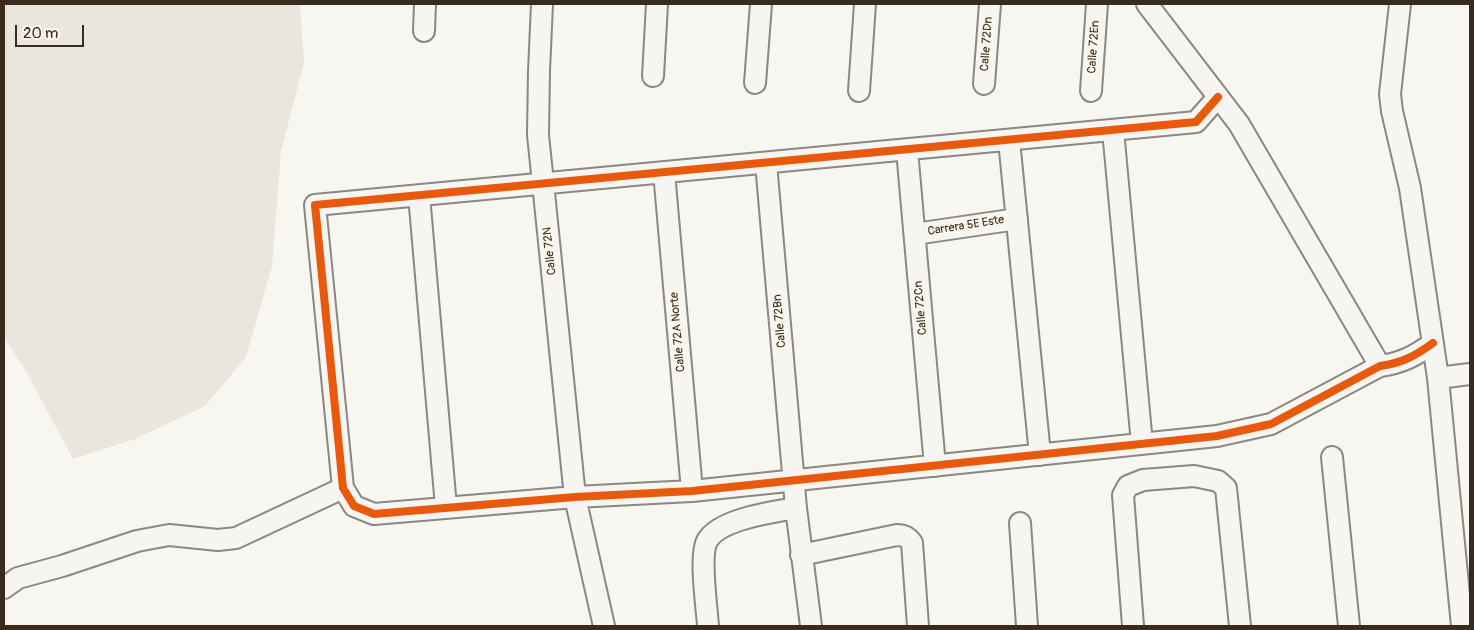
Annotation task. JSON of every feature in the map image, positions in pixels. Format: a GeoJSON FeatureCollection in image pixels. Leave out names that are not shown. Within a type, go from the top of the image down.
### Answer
{"type":"FeatureCollection","features":[{"type":"Feature","properties":{"kind":"street"},"geometry":{"type":"LineString","coordinates":[[424,32],[425,4]]}},
{"type":"Feature","properties":{"kind":"street","name":"Calle 72N"},"geometry":{"type":"LineString","coordinates":[[542,4],[538,135],[575,497],[604,626]]}},
{"type":"Feature","properties":{"kind":"street"},"geometry":{"type":"LineString","coordinates":[[652,76],[657,4]]}},
{"type":"Feature","properties":{"kind":"street"},"geometry":{"type":"LineString","coordinates":[[755,83],[761,4]]}},
{"type":"Feature","properties":{"kind":"street"},"geometry":{"type":"LineString","coordinates":[[859,91],[865,4]]}},
{"type":"Feature","properties":{"kind":"street","name":"Calle 72Dn"},"geometry":{"type":"LineString","coordinates":[[984,84],[990,4]]}},
{"type":"Feature","properties":{"kind":"street","name":"Calle 72En"},"geometry":{"type":"LineString","coordinates":[[1091,91],[1097,4]]}},
{"type":"Feature","properties":{"kind":"street"},"geometry":{"type":"LineString","coordinates":[[1147,4],[1239,124],[1380,366]]}},
{"type":"Feature","properties":{"kind":"street"},"geometry":{"type":"LineString","coordinates":[[1400,4],[1390,94],[1392,112],[1410,188],[1438,378],[1462,626]]}},
{"type":"Feature","properties":{"kind":"street"},"geometry":{"type":"LineString","coordinates":[[1218,97],[1196,122],[315,205],[343,488],[354,506],[374,514],[575,497],[692,491],[1217,436],[1271,424],[1380,366],[1412,358],[1433,343]]}},
{"type":"Feature","properties":{"kind":"street"},"geometry":{"type":"LineString","coordinates":[[1113,130],[1142,444]]}},
{"type":"Feature","properties":{"kind":"street"},"geometry":{"type":"LineString","coordinates":[[1009,140],[1040,455]]}},
{"type":"Feature","properties":{"kind":"street","name":"Calle 72Cn"},"geometry":{"type":"LineString","coordinates":[[907,150],[935,466]]}},
{"type":"Feature","properties":{"kind":"street","name":"Calle 72Bn"},"geometry":{"type":"LineString","coordinates":[[766,163],[796,508],[811,626]]}},
{"type":"Feature","properties":{"kind":"street","name":"Calle 72A Norte"},"geometry":{"type":"LineString","coordinates":[[664,172],[692,491]]}},
{"type":"Feature","properties":{"kind":"street"},"geometry":{"type":"LineString","coordinates":[[419,195],[446,507]]}},
{"type":"Feature","properties":{"kind":"street","name":"Carrera 5E Este"},"geometry":{"type":"LineString","coordinates":[[915,234],[1017,219]]}},
{"type":"Feature","properties":{"kind":"street"},"geometry":{"type":"LineString","coordinates":[[1438,378],[1470,374]]}},
{"type":"Feature","properties":{"kind":"street"},"geometry":{"type":"LineString","coordinates":[[1332,457],[1349,626]]}},
{"type":"Feature","properties":{"kind":"street"},"geometry":{"type":"LineString","coordinates":[[1133,626],[1123,495],[1128,486],[1143,480],[1194,476],[1218,481],[1226,488],[1240,626]]}},
{"type":"Feature","properties":{"kind":"street"},"geometry":{"type":"LineString","coordinates":[[4,588],[18,578],[62,566],[137,541],[169,535],[218,540],[236,538],[343,488]]}},
{"type":"Feature","properties":{"kind":"street"},"geometry":{"type":"LineString","coordinates":[[708,626],[704,555],[707,541],[717,531],[744,518],[796,508]]}},
{"type":"Feature","properties":{"kind":"street"},"geometry":{"type":"LineString","coordinates":[[1020,523],[1027,626]]}},
{"type":"Feature","properties":{"kind":"street"},"geometry":{"type":"LineString","coordinates":[[801,555],[897,535],[903,535],[908,538],[912,543],[918,626]]}},
{"type":"Feature","properties":{"kind":"shaded area"},"geometry":{"type":"Polygon","coordinates":[[[4,4],[300,4],[304,63],[281,151],[272,266],[246,357],[205,406],[135,439],[73,459],[27,373],[4,337],[4,4]]]}},
{"type":"Feature","properties":{"kind":"cycle path"},"geometry":{"type":"LineString","coordinates":[[1218,97],[1196,122],[315,205],[343,488],[354,506],[374,514],[575,497],[692,491],[1217,436],[1271,424],[1380,366],[1408,358],[1433,343]]}}]}
